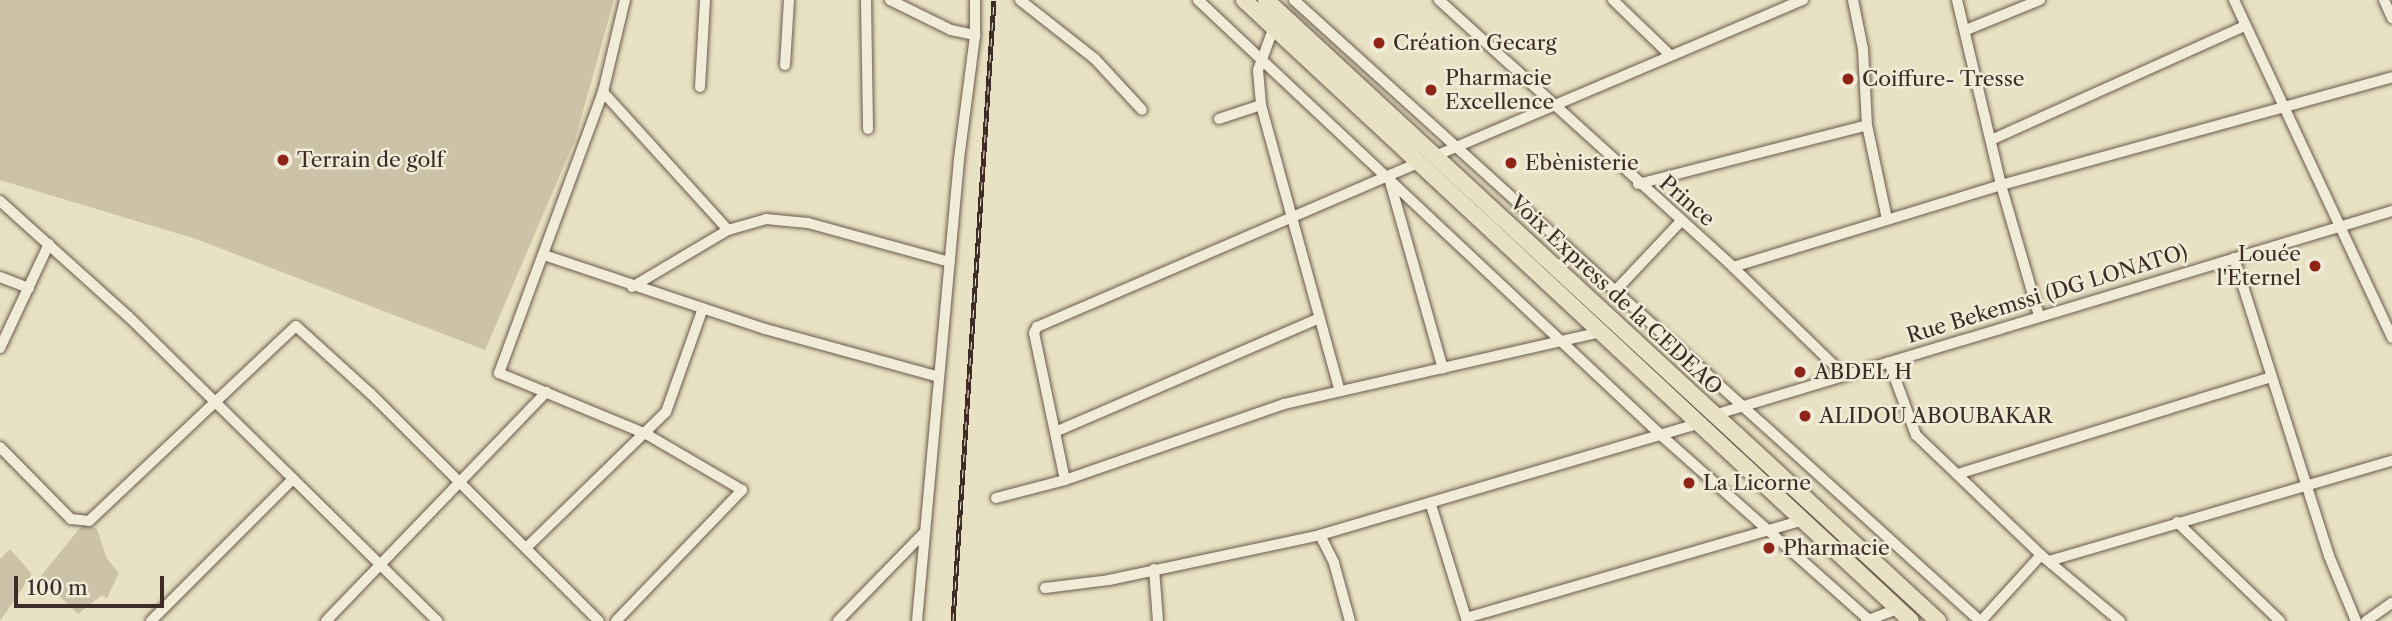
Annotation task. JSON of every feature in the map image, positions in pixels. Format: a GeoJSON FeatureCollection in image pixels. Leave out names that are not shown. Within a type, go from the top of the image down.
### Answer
{"type":"FeatureCollection","features":[{"type":"Feature","properties":{"kind":"main road"},"geometry":{"type":"LineString","coordinates":[[1244,0],[1911,621]]}},
{"type":"Feature","properties":{"kind":"main road","name":"Voix Express de la CEDEAO"},"geometry":{"type":"LineString","coordinates":[[1266,0],[1938,621]]}},
{"type":"Feature","properties":{"kind":"street"},"geometry":{"type":"LineString","coordinates":[[616,621],[742,490],[646,434],[499,373],[603,92],[625,0]]}},
{"type":"Feature","properties":{"kind":"street"},"geometry":{"type":"LineString","coordinates":[[700,87],[705,0]]}},
{"type":"Feature","properties":{"kind":"street"},"geometry":{"type":"LineString","coordinates":[[785,65],[789,0]]}},
{"type":"Feature","properties":{"kind":"street"},"geometry":{"type":"LineString","coordinates":[[866,0],[868,129]]}},
{"type":"Feature","properties":{"kind":"street"},"geometry":{"type":"LineString","coordinates":[[890,0],[951,30],[975,35]]}},
{"type":"Feature","properties":{"kind":"street"},"geometry":{"type":"LineString","coordinates":[[917,621],[923,534],[975,35],[975,0]]}},
{"type":"Feature","properties":{"kind":"street"},"geometry":{"type":"LineString","coordinates":[[1020,0],[1095,59],[1142,110]]}},
{"type":"Feature","properties":{"kind":"street"},"geometry":{"type":"LineString","coordinates":[[1198,0],[1563,340],[1663,437],[1868,621],[1897,609]]}},
{"type":"Feature","properties":{"kind":"street"},"geometry":{"type":"LineString","coordinates":[[1294,0],[1980,621],[2045,558],[2392,461]]}},
{"type":"Feature","properties":{"kind":"street","name":"Prince"},"geometry":{"type":"LineString","coordinates":[[1439,0],[1638,184],[1733,267],[1845,376]]}},
{"type":"Feature","properties":{"kind":"street"},"geometry":{"type":"LineString","coordinates":[[1613,0],[1670,55]]}},
{"type":"Feature","properties":{"kind":"street"},"geometry":{"type":"LineString","coordinates":[[1435,156],[1803,0]]}},
{"type":"Feature","properties":{"kind":"street"},"geometry":{"type":"LineString","coordinates":[[1853,0],[1863,49],[1867,125],[1887,219]]}},
{"type":"Feature","properties":{"kind":"street"},"geometry":{"type":"LineString","coordinates":[[1957,0],[2001,185],[2039,316]]}},
{"type":"Feature","properties":{"kind":"street"},"geometry":{"type":"LineString","coordinates":[[1966,30],[2040,0]]}},
{"type":"Feature","properties":{"kind":"street"},"geometry":{"type":"LineString","coordinates":[[2234,0],[2392,338]]}},
{"type":"Feature","properties":{"kind":"street"},"geometry":{"type":"LineString","coordinates":[[2384,0],[2392,18]]}},
{"type":"Feature","properties":{"kind":"street"},"geometry":{"type":"LineString","coordinates":[[1991,140],[2245,26]]}},
{"type":"Feature","properties":{"kind":"street"},"geometry":{"type":"LineString","coordinates":[[1274,27],[1262,59],[1257,86],[1318,319],[1340,391]]}},
{"type":"Feature","properties":{"kind":"street"},"geometry":{"type":"LineString","coordinates":[[1733,267],[2001,185],[2392,77]]}},
{"type":"Feature","properties":{"kind":"street"},"geometry":{"type":"LineString","coordinates":[[603,92],[728,230]]}},
{"type":"Feature","properties":{"kind":"street"},"geometry":{"type":"LineString","coordinates":[[1219,119],[1261,105]]}},
{"type":"Feature","properties":{"kind":"street"},"geometry":{"type":"LineString","coordinates":[[1638,184],[1867,125]]}},
{"type":"Feature","properties":{"kind":"street"},"geometry":{"type":"LineString","coordinates":[[1065,480],[1034,333],[1037,327],[1418,163]]}},
{"type":"Feature","properties":{"kind":"street"},"geometry":{"type":"LineString","coordinates":[[1388,177],[1443,369]]}},
{"type":"Feature","properties":{"kind":"street"},"geometry":{"type":"LineString","coordinates":[[0,201],[49,244],[214,402],[437,621]]}},
{"type":"Feature","properties":{"kind":"street","name":"Rue Bekemssi (DG LONATO)"},"geometry":{"type":"LineString","coordinates":[[1714,415],[2392,211]]}},
{"type":"Feature","properties":{"kind":"street"},"geometry":{"type":"LineString","coordinates":[[632,287],[728,230],[766,219],[788,219],[950,262]]}},
{"type":"Feature","properties":{"kind":"street"},"geometry":{"type":"LineString","coordinates":[[1616,289],[1681,222]]}},
{"type":"Feature","properties":{"kind":"street"},"geometry":{"type":"LineString","coordinates":[[0,348],[49,244]]}},
{"type":"Feature","properties":{"kind":"street"},"geometry":{"type":"LineString","coordinates":[[544,256],[632,287],[939,377]]}},
{"type":"Feature","properties":{"kind":"street"},"geometry":{"type":"LineString","coordinates":[[2234,258],[2305,484],[2356,621]]}},
{"type":"Feature","properties":{"kind":"street"},"geometry":{"type":"LineString","coordinates":[[0,277],[29,288]]}},
{"type":"Feature","properties":{"kind":"street"},"geometry":{"type":"LineString","coordinates":[[526,548],[584,487],[646,434],[666,412],[677,388],[703,308]]}},
{"type":"Feature","properties":{"kind":"street"},"geometry":{"type":"LineString","coordinates":[[1055,432],[1318,319]]}},
{"type":"Feature","properties":{"kind":"street"},"geometry":{"type":"LineString","coordinates":[[0,447],[71,519],[84,522],[296,326],[599,621]]}},
{"type":"Feature","properties":{"kind":"street"},"geometry":{"type":"LineString","coordinates":[[996,498],[1065,480],[1245,416],[1340,391],[1600,332]]}},
{"type":"Feature","properties":{"kind":"street"},"geometry":{"type":"LineString","coordinates":[[1889,362],[1912,430],[2045,558],[2120,621]]}},
{"type":"Feature","properties":{"kind":"street"},"geometry":{"type":"LineString","coordinates":[[1958,474],[2271,377]]}},
{"type":"Feature","properties":{"kind":"street"},"geometry":{"type":"LineString","coordinates":[[326,621],[460,485],[546,392]]}},
{"type":"Feature","properties":{"kind":"street"},"geometry":{"type":"LineString","coordinates":[[1045,588],[1109,580],[1320,535],[1663,437],[1697,424]]}},
{"type":"Feature","properties":{"kind":"street"},"geometry":{"type":"LineString","coordinates":[[151,621],[293,479]]}},
{"type":"Feature","properties":{"kind":"street"},"geometry":{"type":"LineString","coordinates":[[1431,505],[1466,620],[1803,520]]}},
{"type":"Feature","properties":{"kind":"street"},"geometry":{"type":"LineString","coordinates":[[2177,522],[2280,621]]}},
{"type":"Feature","properties":{"kind":"street"},"geometry":{"type":"LineString","coordinates":[[838,621],[923,534]]}},
{"type":"Feature","properties":{"kind":"street"},"geometry":{"type":"LineString","coordinates":[[1320,535],[1334,563],[1350,621]]}},
{"type":"Feature","properties":{"kind":"street"},"geometry":{"type":"LineString","coordinates":[[1154,569],[1158,621]]}},
{"type":"Feature","properties":{"kind":"street"},"geometry":{"type":"LineString","coordinates":[[2366,621],[2392,603]]}},
{"type":"Feature","properties":{"kind":"shaded area","name":"Terrain de golf"},"geometry":{"type":"Polygon","coordinates":[[[0,0],[614,0],[575,140],[485,350],[196,239],[0,180],[0,0]]]}},
{"type":"Feature","properties":{"kind":"shaded area"},"geometry":{"type":"Polygon","coordinates":[[[84,523],[97,529],[107,559],[119,573],[107,598],[102,595],[78,614],[40,577],[84,523]]]}},
{"type":"Feature","properties":{"kind":"shaded area"},"geometry":{"type":"Polygon","coordinates":[[[10,549],[32,574],[0,621],[0,559],[10,549]]]}},
{"type":"Feature","properties":{"kind":"railway"},"geometry":{"type":"LineString","coordinates":[[953,621],[994,0]]}},
{"type":"Feature","properties":{"kind":"place","name":"Création Gecarg"},"geometry":{"type":"Point","coordinates":[1379,43]}},
{"type":"Feature","properties":{"kind":"place","name":"Coiffure- Tresse"},"geometry":{"type":"Point","coordinates":[1848,79]}},
{"type":"Feature","properties":{"kind":"place","name":"Pharmacie Excellence"},"geometry":{"type":"Point","coordinates":[1431,90]}},
{"type":"Feature","properties":{"kind":"place","name":"Terrain de golf"},"geometry":{"type":"Point","coordinates":[283,160]}},
{"type":"Feature","properties":{"kind":"place","name":"Ebènisterie"},"geometry":{"type":"Point","coordinates":[1511,163]}},
{"type":"Feature","properties":{"kind":"place","name":"Louée l'Eternel"},"geometry":{"type":"Point","coordinates":[2315,266]}},
{"type":"Feature","properties":{"kind":"place","name":"ABDEL H"},"geometry":{"type":"Point","coordinates":[1800,372]}},
{"type":"Feature","properties":{"kind":"place","name":"ALIDOU ABOUBAKAR"},"geometry":{"type":"Point","coordinates":[1805,416]}},
{"type":"Feature","properties":{"kind":"place","name":"La Licorne"},"geometry":{"type":"Point","coordinates":[1689,483]}},
{"type":"Feature","properties":{"kind":"place","name":"Pharmacie"},"geometry":{"type":"Point","coordinates":[1769,548]}}]}
